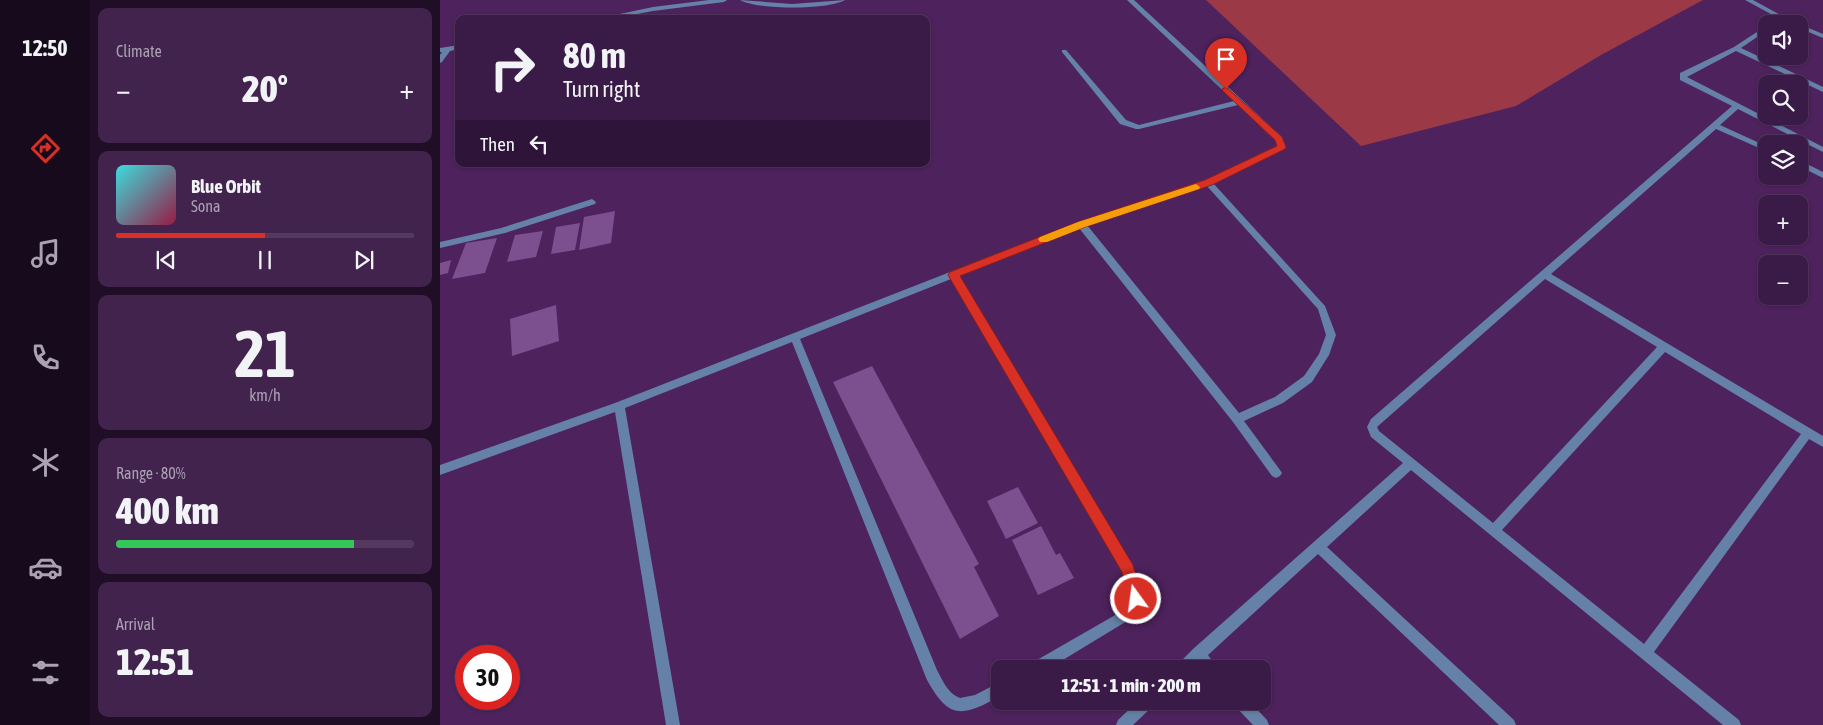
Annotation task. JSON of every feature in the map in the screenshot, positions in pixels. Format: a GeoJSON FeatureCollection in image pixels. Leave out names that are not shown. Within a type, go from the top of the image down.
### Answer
{"type":"FeatureCollection","features":[{"type":"Feature","properties":{"kind":"street"},"geometry":{"type":"LineString","coordinates":[[621,15],[724,0]]}},
{"type":"Feature","properties":{"kind":"street"},"geometry":{"type":"LineString","coordinates":[[743,0],[765,5],[789,7],[842,0]]}},
{"type":"Feature","properties":{"kind":"street"},"geometry":{"type":"LineString","coordinates":[[440,470],[619,406],[1081,224],[1208,182],[1282,147],[1279,139],[1130,0]]}},
{"type":"Feature","properties":{"kind":"street"},"geometry":{"type":"LineString","coordinates":[[1748,0],[1776,15]]}},
{"type":"Feature","properties":{"kind":"street"},"geometry":{"type":"LineString","coordinates":[[1808,30],[1823,36]]}},
{"type":"Feature","properties":{"kind":"street"},"geometry":{"type":"LineString","coordinates":[[1758,33],[1736,48],[1683,75],[1682,78],[1823,150]]}},
{"type":"Feature","properties":{"kind":"street"},"geometry":{"type":"LineString","coordinates":[[1736,48],[1823,90]]}},
{"type":"Feature","properties":{"kind":"street"},"geometry":{"type":"LineString","coordinates":[[440,61],[443,50]]}},
{"type":"Feature","properties":{"kind":"street"},"geometry":{"type":"LineString","coordinates":[[1064,50],[1123,122],[1132,126],[1139,127],[1239,102]]}},
{"type":"Feature","properties":{"kind":"street"},"geometry":{"type":"LineString","coordinates":[[1734,725],[1375,434],[1372,428],[1375,422],[1736,107]]}},
{"type":"Feature","properties":{"kind":"street"},"geometry":{"type":"LineString","coordinates":[[1716,126],[1758,145]]}},
{"type":"Feature","properties":{"kind":"street"},"geometry":{"type":"LineString","coordinates":[[1808,168],[1823,174]]}},
{"type":"Feature","properties":{"kind":"street"},"geometry":{"type":"LineString","coordinates":[[1208,182],[1322,308],[1331,334],[1324,355],[1308,379],[1280,400],[1237,419]]}},
{"type":"Feature","properties":{"kind":"street"},"geometry":{"type":"LineString","coordinates":[[440,245],[502,231],[592,202]]}},
{"type":"Feature","properties":{"kind":"street"},"geometry":{"type":"LineString","coordinates":[[1081,224],[1237,419],[1276,473]]}},
{"type":"Feature","properties":{"kind":"street"},"geometry":{"type":"LineString","coordinates":[[1544,274],[1823,442]]}},
{"type":"Feature","properties":{"kind":"street"},"geometry":{"type":"LineString","coordinates":[[953,275],[1128,570],[1134,592],[1134,606],[1128,614],[1050,660]]}},
{"type":"Feature","properties":{"kind":"street"},"geometry":{"type":"LineString","coordinates":[[794,336],[941,694],[952,703],[964,706],[991,693]]}},
{"type":"Feature","properties":{"kind":"street"},"geometry":{"type":"LineString","coordinates":[[1494,530],[1664,346]]}},
{"type":"Feature","properties":{"kind":"street"},"geometry":{"type":"LineString","coordinates":[[619,406],[673,725]]}},
{"type":"Feature","properties":{"kind":"street"},"geometry":{"type":"LineString","coordinates":[[1646,653],[1808,433]]}},
{"type":"Feature","properties":{"kind":"street"},"geometry":{"type":"LineString","coordinates":[[1192,660],[1411,463]]}},
{"type":"Feature","properties":{"kind":"street"},"geometry":{"type":"LineString","coordinates":[[1318,546],[1509,725]]}},
{"type":"Feature","properties":{"kind":"street"},"geometry":{"type":"LineString","coordinates":[[1198,654],[1204,660]]}},
{"type":"Feature","properties":{"kind":"street"},"geometry":{"type":"LineString","coordinates":[[1123,725],[1139,710]]}},
{"type":"Feature","properties":{"kind":"street"},"geometry":{"type":"LineString","coordinates":[[1248,710],[1262,725]]}},
{"type":"Feature","properties":{"kind":"shaded area"},"geometry":{"type":"Polygon","coordinates":[[[1206,0],[1703,0],[1601,55],[1516,106],[1361,146],[1206,0]]]}},
{"type":"Feature","properties":{"kind":"building"},"geometry":{"type":"Polygon","coordinates":[[[615,211],[611,243],[579,250],[584,217],[615,211]]]}},
{"type":"Feature","properties":{"kind":"building"},"geometry":{"type":"Polygon","coordinates":[[[580,223],[575,250],[551,254],[556,227],[580,223]]]}},
{"type":"Feature","properties":{"kind":"building"},"geometry":{"type":"Polygon","coordinates":[[[543,231],[536,257],[507,262],[515,235],[543,231]]]}},
{"type":"Feature","properties":{"kind":"building"},"geometry":{"type":"Polygon","coordinates":[[[497,238],[485,273],[452,279],[466,243],[497,238]]]}},
{"type":"Feature","properties":{"kind":"building"},"geometry":{"type":"Polygon","coordinates":[[[451,260],[448,273],[440,275],[440,263],[451,260]]]}},
{"type":"Feature","properties":{"kind":"building"},"geometry":{"type":"Polygon","coordinates":[[[556,305],[559,341],[512,356],[510,319],[556,305]]]}},
{"type":"Feature","properties":{"kind":"building"},"geometry":{"type":"Polygon","coordinates":[[[872,366],[979,564],[974,567],[999,616],[960,639],[833,382],[872,366]]]}},
{"type":"Feature","properties":{"kind":"building"},"geometry":{"type":"Polygon","coordinates":[[[1018,487],[1038,523],[1006,539],[987,501],[1018,487]]]}},
{"type":"Feature","properties":{"kind":"building"},"geometry":{"type":"Polygon","coordinates":[[[1041,526],[1056,555],[1060,553],[1074,578],[1038,595],[1012,540],[1041,526]]]}},
{"type":"Feature","properties":{"kind":"slow traffic"},"geometry":{"type":"LineString","coordinates":[[1043,239],[1081,224],[1196,187]]}},
{"type":"Feature","properties":{"kind":"route"},"geometry":{"type":"LineString","coordinates":[[1136,599],[1128,570],[953,275],[1081,224],[1208,182],[1282,147],[1279,139],[1226,89]]}}]}
